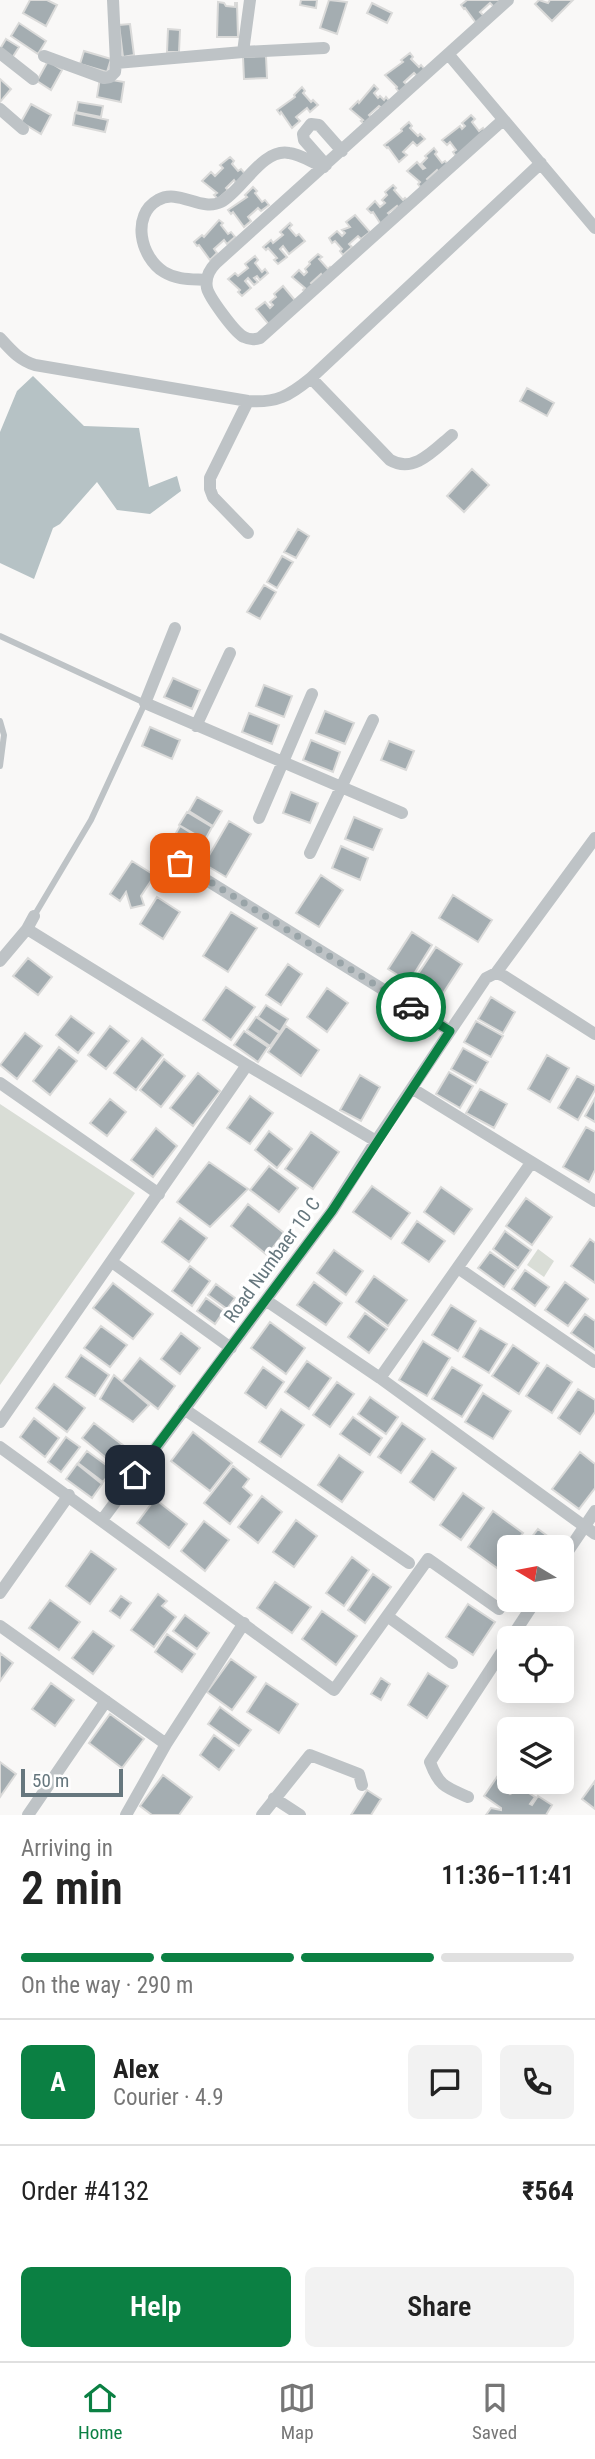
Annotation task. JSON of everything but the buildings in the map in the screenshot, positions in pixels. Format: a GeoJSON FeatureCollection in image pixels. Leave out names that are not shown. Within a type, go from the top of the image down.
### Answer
{"type":"FeatureCollection","features":[{"type":"Feature","properties":{"kind":"street"},"geometry":{"type":"LineString","coordinates":[[44,56],[104,78],[110,77],[116,72],[113,0]]}},
{"type":"Feature","properties":{"kind":"street"},"geometry":{"type":"LineString","coordinates":[[243,52],[250,0]]}},
{"type":"Feature","properties":{"kind":"street"},"geometry":{"type":"LineString","coordinates":[[503,120],[260,338],[253,340],[239,334],[211,297],[206,280],[216,263],[508,0]]}},
{"type":"Feature","properties":{"kind":"street"},"geometry":{"type":"LineString","coordinates":[[116,63],[324,48]]}},
{"type":"Feature","properties":{"kind":"street"},"geometry":{"type":"LineString","coordinates":[[0,53],[33,79]]}},
{"type":"Feature","properties":{"kind":"street"},"geometry":{"type":"LineString","coordinates":[[449,55],[595,229]]}},
{"type":"Feature","properties":{"kind":"street"},"geometry":{"type":"LineString","coordinates":[[0,109],[23,129]]}},
{"type":"Feature","properties":{"kind":"street"},"geometry":{"type":"LineString","coordinates":[[325,166],[304,140],[307,128],[312,124],[319,125],[342,151]]}},
{"type":"Feature","properties":{"kind":"street"},"geometry":{"type":"LineString","coordinates":[[206,280],[177,277],[163,272],[154,263],[144,247],[141,235],[142,222],[149,207],[160,198],[171,196],[216,204],[231,195],[262,163],[277,153],[292,153],[325,166]]}},
{"type":"Feature","properties":{"kind":"street"},"geometry":{"type":"LineString","coordinates":[[0,338],[24,361],[35,365],[248,401],[273,401],[311,379],[541,163]]}},
{"type":"Feature","properties":{"kind":"street"},"geometry":{"type":"LineString","coordinates":[[311,379],[398,465],[418,462],[452,435]]}},
{"type":"Feature","properties":{"kind":"street"},"geometry":{"type":"LineString","coordinates":[[248,401],[210,478],[210,489],[218,504],[248,533]]}},
{"type":"Feature","properties":{"kind":"street"},"geometry":{"type":"LineString","coordinates":[[175,628],[145,703],[402,813]]}},
{"type":"Feature","properties":{"kind":"street"},"geometry":{"type":"LineString","coordinates":[[196,726],[230,653]]}},
{"type":"Feature","properties":{"kind":"street"},"geometry":{"type":"LineString","coordinates":[[259,818],[312,694]]}},
{"type":"Feature","properties":{"kind":"street"},"geometry":{"type":"LineString","coordinates":[[310,853],[373,720]]}},
{"type":"Feature","properties":{"kind":"street","name":"Road Numbaer 10 C"},"geometry":{"type":"LineString","coordinates":[[102,1520],[332,1211],[486,978],[496,973],[595,838]]}},
{"type":"Feature","properties":{"kind":"street"},"geometry":{"type":"LineString","coordinates":[[158,850],[450,1031]]}},
{"type":"Feature","properties":{"kind":"street"},"geometry":{"type":"LineString","coordinates":[[0,961],[27,929],[34,916]]}},
{"type":"Feature","properties":{"kind":"street"},"geometry":{"type":"LineString","coordinates":[[27,929],[376,1141]]}},
{"type":"Feature","properties":{"kind":"street"},"geometry":{"type":"LineString","coordinates":[[496,973],[595,1034]]}},
{"type":"Feature","properties":{"kind":"street"},"geometry":{"type":"LineString","coordinates":[[0,1422],[247,1065]]}},
{"type":"Feature","properties":{"kind":"street"},"geometry":{"type":"LineString","coordinates":[[0,1083],[159,1194]]}},
{"type":"Feature","properties":{"kind":"street"},"geometry":{"type":"LineString","coordinates":[[413,1089],[595,1201]]}},
{"type":"Feature","properties":{"kind":"street"},"geometry":{"type":"LineString","coordinates":[[380,1378],[531,1163]]}},
{"type":"Feature","properties":{"kind":"street"},"geometry":{"type":"LineString","coordinates":[[112,1262],[231,1348]]}},
{"type":"Feature","properties":{"kind":"street"},"geometry":{"type":"LineString","coordinates":[[458,1268],[595,1362]]}},
{"type":"Feature","properties":{"kind":"street"},"geometry":{"type":"LineString","coordinates":[[267,1301],[380,1378],[590,1530]]}},
{"type":"Feature","properties":{"kind":"street"},"geometry":{"type":"LineString","coordinates":[[184,1409],[409,1563]]}},
{"type":"Feature","properties":{"kind":"street"},"geometry":{"type":"LineString","coordinates":[[0,1447],[334,1690],[428,1559],[497,1608]]}},
{"type":"Feature","properties":{"kind":"street"},"geometry":{"type":"LineString","coordinates":[[0,1593],[69,1495]]}},
{"type":"Feature","properties":{"kind":"street"},"geometry":{"type":"LineString","coordinates":[[574,1547],[590,1530],[595,1511]]}},
{"type":"Feature","properties":{"kind":"street"},"geometry":{"type":"LineString","coordinates":[[387,1616],[452,1663]]}},
{"type":"Feature","properties":{"kind":"street"},"geometry":{"type":"LineString","coordinates":[[126,1815],[166,1744],[244,1623]]}},
{"type":"Feature","properties":{"kind":"street"},"geometry":{"type":"LineString","coordinates":[[0,1626],[166,1744]]}},
{"type":"Feature","properties":{"kind":"street"},"geometry":{"type":"LineString","coordinates":[[468,1797],[437,1780],[430,1762],[497,1659]]}},
{"type":"Feature","properties":{"kind":"street"},"geometry":{"type":"LineString","coordinates":[[28,1815],[106,1701]]}},
{"type":"Feature","properties":{"kind":"street"},"geometry":{"type":"LineString","coordinates":[[261,1815],[310,1755],[359,1774],[362,1785]]}},
{"type":"Feature","properties":{"kind":"street"},"geometry":{"type":"LineString","coordinates":[[274,1798],[300,1815]]}},
{"type":"Feature","properties":{"kind":"lane"},"geometry":{"type":"LineString","coordinates":[[0,636],[145,703],[91,820],[34,916]]}},
{"type":"Feature","properties":{"kind":"lane"},"geometry":{"type":"LineString","coordinates":[[0,721],[4,735],[0,766]]}},
{"type":"Feature","properties":{"kind":"shaded area"},"geometry":{"type":"Polygon","coordinates":[[[33,376],[84,426],[139,428],[149,487],[177,476],[181,491],[150,514],[117,510],[97,482],[60,524],[53,528],[34,579],[0,563],[0,432],[17,391],[33,376]]]}},
{"type":"Feature","properties":{"kind":"shaded area"},"geometry":{"type":"Polygon","coordinates":[[[0,1104],[135,1193],[0,1385],[0,1104]]]}},
{"type":"Feature","properties":{"kind":"shaded area"},"geometry":{"type":"Polygon","coordinates":[[[538,1249],[554,1261],[544,1277],[527,1265],[538,1249]]]}},
{"type":"Feature","properties":{"kind":"way so far"},"geometry":{"type":"LineString","coordinates":[[180,863],[411,1007]]}},
{"type":"Feature","properties":{"kind":"route"},"geometry":{"type":"LineString","coordinates":[[135,1475],[332,1211],[450,1031],[411,1007]]}}]}
